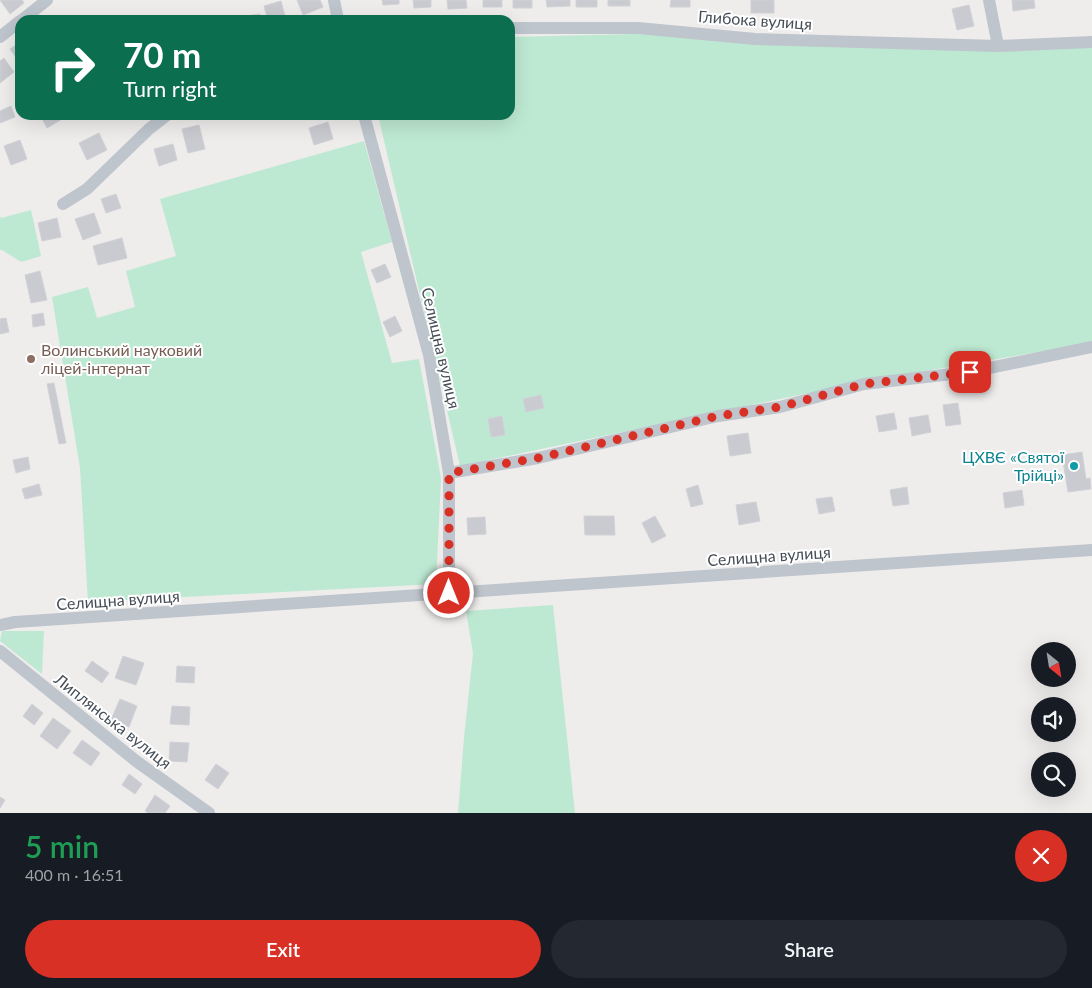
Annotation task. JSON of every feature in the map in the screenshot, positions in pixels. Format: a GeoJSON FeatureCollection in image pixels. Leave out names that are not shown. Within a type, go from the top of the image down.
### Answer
{"type":"FeatureCollection","features":[{"type":"Feature","properties":{"kind":"street"},"geometry":{"type":"LineString","coordinates":[[28,15],[47,0]]}},
{"type":"Feature","properties":{"kind":"street"},"geometry":{"type":"LineString","coordinates":[[334,0],[337,15]]}},
{"type":"Feature","properties":{"kind":"street"},"geometry":{"type":"LineString","coordinates":[[989,0],[998,46],[1092,42]]}},
{"type":"Feature","properties":{"kind":"street"},"geometry":{"type":"LineString","coordinates":[[0,37],[15,26]]}},
{"type":"Feature","properties":{"kind":"street","name":"Глибока вулиця"},"geometry":{"type":"LineString","coordinates":[[515,28],[638,28],[755,39],[998,46]]}},
{"type":"Feature","properties":{"kind":"street"},"geometry":{"type":"LineString","coordinates":[[63,204],[87,190],[160,120]]}},
{"type":"Feature","properties":{"kind":"street","name":"Селищна вулиця"},"geometry":{"type":"LineString","coordinates":[[365,120],[429,355],[449,473],[449,593]]}},
{"type":"Feature","properties":{"kind":"street"},"geometry":{"type":"LineString","coordinates":[[449,473],[538,458],[718,416],[780,407],[864,384],[970,372],[1092,347]]}},
{"type":"Feature","properties":{"kind":"street","name":"Селищна вулиця"},"geometry":{"type":"LineString","coordinates":[[0,626],[15,622],[1092,550]]}},
{"type":"Feature","properties":{"kind":"street","name":"Липлянська вулиця"},"geometry":{"type":"LineString","coordinates":[[0,651],[136,761],[209,813]]}},
{"type":"Feature","properties":{"kind":"green space"},"geometry":{"type":"Polygon","coordinates":[[[634,34],[1092,47],[1092,343],[866,381],[460,466],[379,120],[515,120],[515,37],[634,34]]]}},
{"type":"Feature","properties":{"kind":"green space"},"geometry":{"type":"Polygon","coordinates":[[[364,141],[392,242],[361,252],[392,363],[419,359],[441,478],[436,584],[88,602],[80,468],[52,297],[88,287],[97,318],[135,307],[126,271],[176,256],[160,199],[364,141]]]}},
{"type":"Feature","properties":{"kind":"green space"},"geometry":{"type":"Polygon","coordinates":[[[31,210],[41,256],[21,262],[0,250],[0,216],[1,218],[31,210]]]}},
{"type":"Feature","properties":{"kind":"green space"},"geometry":{"type":"Polygon","coordinates":[[[553,605],[575,813],[458,813],[473,653],[466,611],[553,605]]]}},
{"type":"Feature","properties":{"kind":"green space"},"geometry":{"type":"Polygon","coordinates":[[[2,631],[44,631],[42,674],[0,641],[2,631]]]}},
{"type":"Feature","properties":{"kind":"building"},"geometry":{"type":"Polygon","coordinates":[[[0,0],[22,0],[24,3],[10,14],[0,0]]]}},
{"type":"Feature","properties":{"kind":"building"},"geometry":{"type":"Polygon","coordinates":[[[297,0],[320,0],[323,7],[303,15],[297,0]]]}},
{"type":"Feature","properties":{"kind":"building"},"geometry":{"type":"Polygon","coordinates":[[[382,0],[399,0],[399,4],[383,5],[382,0]]]}},
{"type":"Feature","properties":{"kind":"building"},"geometry":{"type":"Polygon","coordinates":[[[413,0],[431,0],[431,7],[414,8],[413,0]]]}},
{"type":"Feature","properties":{"kind":"building"},"geometry":{"type":"Polygon","coordinates":[[[447,0],[466,0],[467,8],[448,9],[447,0]]]}},
{"type":"Feature","properties":{"kind":"building"},"geometry":{"type":"Polygon","coordinates":[[[483,0],[502,0],[502,7],[483,7],[483,0]]]}},
{"type":"Feature","properties":{"kind":"building"},"geometry":{"type":"Polygon","coordinates":[[[513,0],[532,0],[532,8],[513,8],[513,0]]]}},
{"type":"Feature","properties":{"kind":"building"},"geometry":{"type":"Polygon","coordinates":[[[546,0],[570,0],[570,6],[547,7],[546,0]]]}},
{"type":"Feature","properties":{"kind":"building"},"geometry":{"type":"Polygon","coordinates":[[[576,0],[597,0],[597,7],[576,7],[576,0]]]}},
{"type":"Feature","properties":{"kind":"building"},"geometry":{"type":"Polygon","coordinates":[[[608,0],[630,0],[630,6],[608,6],[608,0]]]}},
{"type":"Feature","properties":{"kind":"building"},"geometry":{"type":"Polygon","coordinates":[[[671,0],[690,0],[690,7],[670,7],[671,0]]]}},
{"type":"Feature","properties":{"kind":"building"},"geometry":{"type":"Polygon","coordinates":[[[751,0],[774,0],[774,13],[751,13],[751,0]]]}},
{"type":"Feature","properties":{"kind":"building"},"geometry":{"type":"Polygon","coordinates":[[[1012,0],[1034,0],[1035,8],[1013,11],[1012,0]]]}},
{"type":"Feature","properties":{"kind":"building"},"geometry":{"type":"Polygon","coordinates":[[[281,1],[285,15],[267,15],[264,6],[281,1]]]}},
{"type":"Feature","properties":{"kind":"building"},"geometry":{"type":"Polygon","coordinates":[[[969,5],[974,26],[957,30],[952,9],[969,5]]]}},
{"type":"Feature","properties":{"kind":"building"},"geometry":{"type":"Polygon","coordinates":[[[15,46],[15,56],[10,49],[15,46]]]}},
{"type":"Feature","properties":{"kind":"building"},"geometry":{"type":"Polygon","coordinates":[[[4,58],[14,72],[0,83],[0,61],[4,58]]]}},
{"type":"Feature","properties":{"kind":"building"},"geometry":{"type":"Polygon","coordinates":[[[11,106],[15,117],[0,123],[0,111],[11,106]]]}},
{"type":"Feature","properties":{"kind":"building"},"geometry":{"type":"Polygon","coordinates":[[[43,120],[61,120],[47,128],[43,120]]]}},
{"type":"Feature","properties":{"kind":"building"},"geometry":{"type":"Polygon","coordinates":[[[328,122],[333,139],[314,145],[309,128],[328,122]]]}},
{"type":"Feature","properties":{"kind":"building"},"geometry":{"type":"Polygon","coordinates":[[[199,125],[205,149],[188,153],[182,129],[199,125]]]}},
{"type":"Feature","properties":{"kind":"building"},"geometry":{"type":"Polygon","coordinates":[[[99,133],[107,150],[87,160],[79,143],[99,133]]]}},
{"type":"Feature","properties":{"kind":"building"},"geometry":{"type":"Polygon","coordinates":[[[20,140],[27,159],[11,165],[4,146],[20,140]]]}},
{"type":"Feature","properties":{"kind":"building"},"geometry":{"type":"Polygon","coordinates":[[[173,144],[177,160],[159,166],[154,149],[173,144]]]}},
{"type":"Feature","properties":{"kind":"building"},"geometry":{"type":"Polygon","coordinates":[[[116,194],[121,208],[106,213],[101,199],[116,194]]]}},
{"type":"Feature","properties":{"kind":"building"},"geometry":{"type":"Polygon","coordinates":[[[94,213],[101,233],[83,240],[75,219],[94,213]]]}},
{"type":"Feature","properties":{"kind":"building"},"geometry":{"type":"Polygon","coordinates":[[[57,218],[61,237],[42,241],[38,223],[57,218]]]}},
{"type":"Feature","properties":{"kind":"building"},"geometry":{"type":"Polygon","coordinates":[[[122,238],[127,258],[98,265],[93,246],[122,238]]]}},
{"type":"Feature","properties":{"kind":"building"},"geometry":{"type":"Polygon","coordinates":[[[385,264],[391,277],[377,283],[371,270],[385,264]]]}},
{"type":"Feature","properties":{"kind":"building"},"geometry":{"type":"Polygon","coordinates":[[[40,271],[47,300],[31,303],[25,275],[40,271]]]}},
{"type":"Feature","properties":{"kind":"building"},"geometry":{"type":"Polygon","coordinates":[[[43,313],[45,325],[33,327],[32,315],[43,313]]]}},
{"type":"Feature","properties":{"kind":"building"},"geometry":{"type":"Polygon","coordinates":[[[395,316],[402,331],[390,337],[383,322],[395,316]]]}},
{"type":"Feature","properties":{"kind":"building"},"geometry":{"type":"Polygon","coordinates":[[[6,318],[9,332],[0,334],[0,319],[6,318]]]}},
{"type":"Feature","properties":{"kind":"building"},"geometry":{"type":"Polygon","coordinates":[[[54,383],[66,443],[59,444],[47,384],[54,383]]]}},
{"type":"Feature","properties":{"kind":"building"},"geometry":{"type":"Polygon","coordinates":[[[541,395],[544,408],[526,412],[523,399],[541,395]]]}},
{"type":"Feature","properties":{"kind":"building"},"geometry":{"type":"Polygon","coordinates":[[[958,403],[961,424],[946,426],[943,405],[958,403]]]}},
{"type":"Feature","properties":{"kind":"building"},"geometry":{"type":"Polygon","coordinates":[[[894,413],[897,429],[879,432],[876,416],[894,413]]]}},
{"type":"Feature","properties":{"kind":"building"},"geometry":{"type":"Polygon","coordinates":[[[928,415],[931,432],[912,436],[909,418],[928,415]]]}},
{"type":"Feature","properties":{"kind":"building"},"geometry":{"type":"Polygon","coordinates":[[[502,416],[505,435],[491,437],[488,419],[502,416]]]}},
{"type":"Feature","properties":{"kind":"building"},"geometry":{"type":"Polygon","coordinates":[[[748,433],[751,453],[730,456],[727,436],[748,433]]]}},
{"type":"Feature","properties":{"kind":"building","name":"ЦХВЄ «Святої Трійці»"},"geometry":{"type":"Polygon","coordinates":[[[1082,452],[1086,479],[1090,478],[1091,489],[1068,492],[1062,455],[1082,452]]]}},
{"type":"Feature","properties":{"kind":"building"},"geometry":{"type":"Polygon","coordinates":[[[28,457],[30,469],[16,473],[13,460],[28,457]]]}},
{"type":"Feature","properties":{"kind":"building"},"geometry":{"type":"Polygon","coordinates":[[[39,484],[42,495],[25,499],[22,489],[39,484]]]}},
{"type":"Feature","properties":{"kind":"building"},"geometry":{"type":"Polygon","coordinates":[[[698,485],[703,504],[691,507],[686,489],[698,485]]]}},
{"type":"Feature","properties":{"kind":"building"},"geometry":{"type":"Polygon","coordinates":[[[907,487],[909,504],[893,506],[890,490],[907,487]]]}},
{"type":"Feature","properties":{"kind":"building"},"geometry":{"type":"Polygon","coordinates":[[[1022,490],[1024,505],[1005,508],[1003,493],[1022,490]]]}},
{"type":"Feature","properties":{"kind":"building"},"geometry":{"type":"Polygon","coordinates":[[[832,497],[835,511],[819,514],[816,499],[832,497]]]}},
{"type":"Feature","properties":{"kind":"building"},"geometry":{"type":"Polygon","coordinates":[[[756,502],[760,521],[739,525],[736,505],[756,502]]]}},
{"type":"Feature","properties":{"kind":"building"},"geometry":{"type":"Polygon","coordinates":[[[584,516],[614,516],[615,535],[585,535],[584,516]]]}},
{"type":"Feature","properties":{"kind":"building"},"geometry":{"type":"Polygon","coordinates":[[[655,516],[666,536],[652,543],[642,523],[655,516]]]}},
{"type":"Feature","properties":{"kind":"building"},"geometry":{"type":"Polygon","coordinates":[[[485,517],[486,534],[468,535],[467,518],[485,517]]]}},
{"type":"Feature","properties":{"kind":"building"},"geometry":{"type":"Polygon","coordinates":[[[123,656],[144,663],[136,685],[115,678],[123,656]]]}},
{"type":"Feature","properties":{"kind":"building"},"geometry":{"type":"Polygon","coordinates":[[[92,661],[109,673],[102,683],[85,671],[92,661]]]}},
{"type":"Feature","properties":{"kind":"building"},"geometry":{"type":"Polygon","coordinates":[[[177,666],[195,667],[194,683],[176,682],[177,666]]]}},
{"type":"Feature","properties":{"kind":"building"},"geometry":{"type":"Polygon","coordinates":[[[120,699],[137,706],[129,727],[111,720],[120,699]]]}},
{"type":"Feature","properties":{"kind":"building"},"geometry":{"type":"Polygon","coordinates":[[[32,704],[43,713],[34,725],[23,716],[32,704]]]}},
{"type":"Feature","properties":{"kind":"building"},"geometry":{"type":"Polygon","coordinates":[[[172,706],[190,707],[189,725],[170,724],[172,706]]]}},
{"type":"Feature","properties":{"kind":"building"},"geometry":{"type":"Polygon","coordinates":[[[53,718],[71,731],[57,749],[40,736],[53,718]]]}},
{"type":"Feature","properties":{"kind":"building"},"geometry":{"type":"Polygon","coordinates":[[[82,740],[100,753],[91,766],[73,753],[82,740]]]}},
{"type":"Feature","properties":{"kind":"building"},"geometry":{"type":"Polygon","coordinates":[[[170,742],[189,743],[187,762],[169,761],[170,742]]]}},
{"type":"Feature","properties":{"kind":"building"},"geometry":{"type":"Polygon","coordinates":[[[216,764],[229,773],[218,789],[205,780],[216,764]]]}},
{"type":"Feature","properties":{"kind":"building"},"geometry":{"type":"Polygon","coordinates":[[[129,774],[142,784],[135,794],[122,785],[129,774]]]}},
{"type":"Feature","properties":{"kind":"building"},"geometry":{"type":"Polygon","coordinates":[[[155,795],[170,806],[165,813],[148,813],[145,811],[155,795]]]}},
{"type":"Feature","properties":{"kind":"building"},"geometry":{"type":"Polygon","coordinates":[[[0,797],[5,800],[0,808],[0,797]]]}},
{"type":"Feature","properties":{"kind":"place","name":"Волинський науковий ліцей-інтернат"},"geometry":{"type":"Point","coordinates":[31,359]}},
{"type":"Feature","properties":{"kind":"place","name":"ЦХВЄ «Святої Трійці»"},"geometry":{"type":"Point","coordinates":[1074,466]}},
{"type":"Feature","properties":{"kind":"route"},"geometry":{"type":"LineString","coordinates":[[449,593],[449,473],[538,458],[718,416],[780,407],[864,384],[970,372]]}}]}
